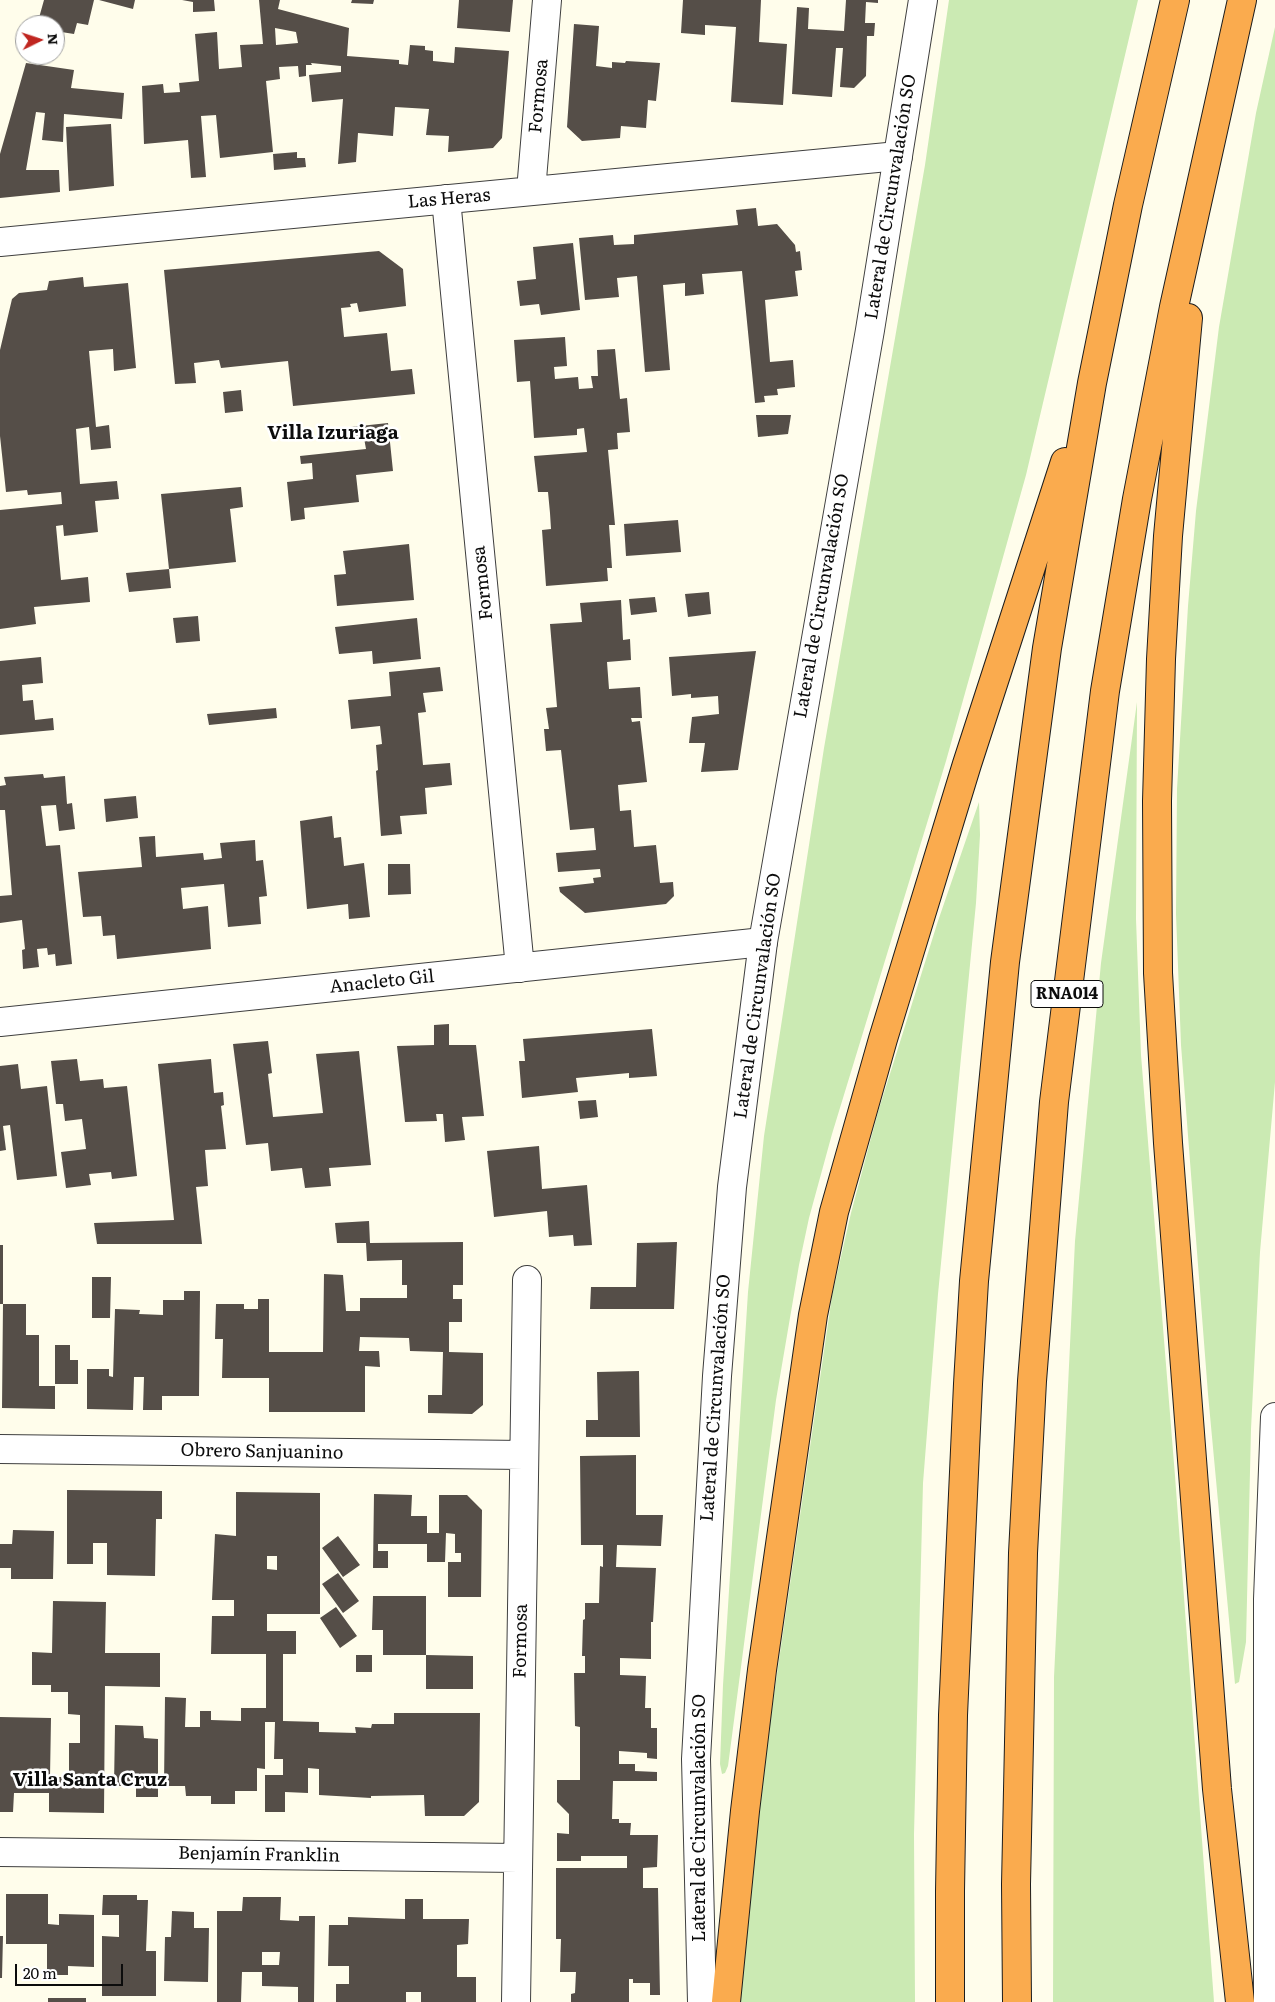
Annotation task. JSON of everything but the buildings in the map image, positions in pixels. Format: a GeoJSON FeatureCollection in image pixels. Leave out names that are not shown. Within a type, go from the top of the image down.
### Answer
{"type":"FeatureCollection","features":[{"type":"Feature","properties":{"kind":"highway"},"geometry":{"type":"LineString","coordinates":[[950,2002],[953,1715],[974,1281],[1004,972],[1047,648],[1092,383],[1128,206],[1175,0]]}},
{"type":"Feature","properties":{"kind":"highway","name":"RNA014"},"geometry":{"type":"LineString","coordinates":[[1017,2002],[1018,1764],[1024,1534],[1033,1372],[1054,1102],[1105,691],[1156,398],[1242,0]]}},
{"type":"Feature","properties":{"kind":"highway"},"geometry":{"type":"LineString","coordinates":[[1200,190],[1166,576],[1157,801],[1157,919],[1161,1036],[1217,1789],[1240,2002]]}},
{"type":"Feature","properties":{"kind":"highway"},"geometry":{"type":"LineString","coordinates":[[726,2002],[745,1811],[764,1661],[812,1324],[834,1212],[883,1039],[967,764],[1038,539],[1092,383]]}},
{"type":"Feature","properties":{"kind":"street","name":"Formosa"},"geometry":{"type":"LineString","coordinates":[[531,191],[547,0]]}},
{"type":"Feature","properties":{"kind":"street","name":"Lateral de Circunvalación SO"},"geometry":{"type":"LineString","coordinates":[[702,2002],[696,1768],[700,1666],[732,1187],[763,942],[923,0]]}},
{"type":"Feature","properties":{"kind":"street","name":"Las Heras"},"geometry":{"type":"LineString","coordinates":[[0,242],[898,156]]}},
{"type":"Feature","properties":{"kind":"street","name":"Formosa"},"geometry":{"type":"LineString","coordinates":[[446,199],[520,968]]}},
{"type":"Feature","properties":{"kind":"street","name":"Anacleto Gil"},"geometry":{"type":"LineString","coordinates":[[0,1022],[763,942]]}},
{"type":"Feature","properties":{"kind":"street","name":"Formosa"},"geometry":{"type":"LineString","coordinates":[[516,2002],[527,1280]]}},
{"type":"Feature","properties":{"kind":"street"},"geometry":{"type":"LineString","coordinates":[[1268,2002],[1268,1599],[1275,1418]]}},
{"type":"Feature","properties":{"kind":"street","name":"Obrero Sanjuanino"},"geometry":{"type":"LineString","coordinates":[[0,1450],[524,1455]]}},
{"type":"Feature","properties":{"kind":"street","name":"Benjamín Franklin"},"geometry":{"type":"LineString","coordinates":[[0,1852],[518,1858]]}},
{"type":"Feature","properties":{"kind":"green space"},"geometry":{"type":"Polygon","coordinates":[[[949,0],[1138,0],[1026,475],[946,761],[832,1134],[809,1218],[776,1400],[728,1766],[725,1773],[722,1774],[720,1764],[723,1685],[748,1292],[764,1136],[824,748],[925,165],[949,0]]]}},
{"type":"Feature","properties":{"kind":"green space"},"geometry":{"type":"Polygon","coordinates":[[[1275,27],[1275,1082],[1260,1252],[1251,1429],[1246,1642],[1239,1682],[1235,1684],[1208,1394],[1181,1045],[1176,914],[1177,789],[1188,606],[1196,511],[1219,327],[1256,113],[1275,27]]]}},
{"type":"Feature","properties":{"kind":"green space"},"geometry":{"type":"Polygon","coordinates":[[[1137,702],[1136,919],[1141,1055],[1175,1476],[1214,2002],[1053,2002],[1054,1677],[1075,1241],[1101,963],[1137,702]]]}},
{"type":"Feature","properties":{"kind":"green space"},"geometry":{"type":"Polygon","coordinates":[[[979,802],[980,835],[976,903],[938,1294],[923,1483],[914,1834],[915,2002],[739,2002],[762,1777],[832,1296],[851,1213],[878,1112],[938,921],[979,802]]]}},
{"type":"Feature","properties":{"kind":"district","name":"Villa Izuriaga"},"geometry":{"type":"Point","coordinates":[333,433]}},
{"type":"Feature","properties":{"kind":"district","name":"Villa Santa Cruz"},"geometry":{"type":"Point","coordinates":[90,1780]}}]}
